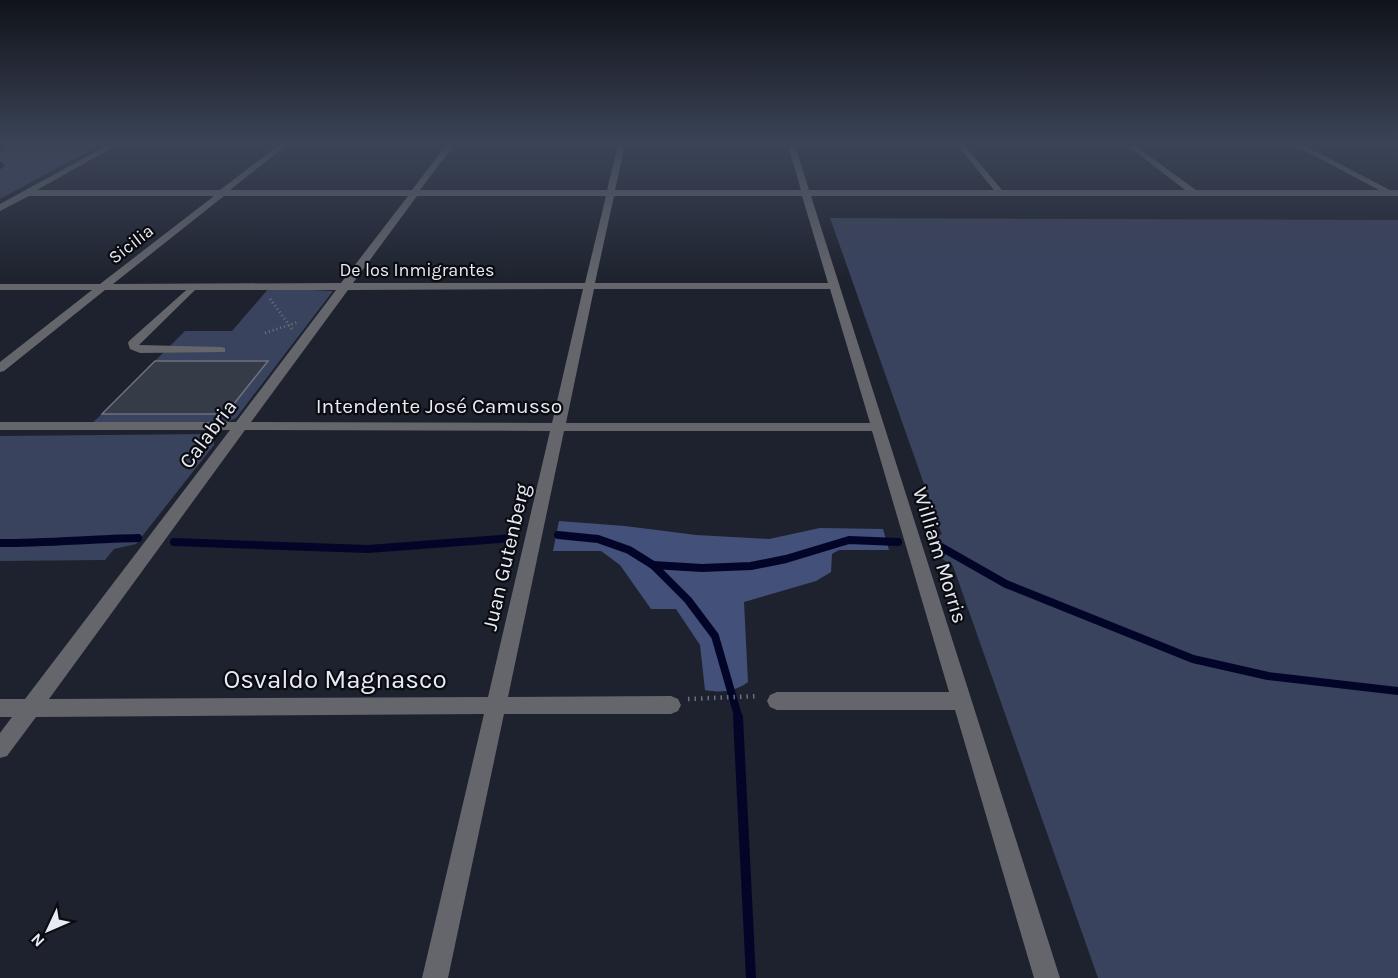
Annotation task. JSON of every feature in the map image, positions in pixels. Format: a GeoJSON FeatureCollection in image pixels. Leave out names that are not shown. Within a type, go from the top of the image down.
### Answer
{"type":"FeatureCollection","features":[{"type":"Feature","properties":{"kind":"street"},"geometry":{"type":"LineString","coordinates":[[0,208],[30,191]]}},
{"type":"Feature","properties":{"kind":"street","name":"Sicilia"},"geometry":{"type":"LineString","coordinates":[[0,368],[224,191]]}},
{"type":"Feature","properties":{"kind":"street"},"geometry":{"type":"LineString","coordinates":[[26,193],[1393,193]]}},
{"type":"Feature","properties":{"kind":"street","name":"Calabria"},"geometry":{"type":"LineString","coordinates":[[0,748],[414,193]]}},
{"type":"Feature","properties":{"kind":"street","name":"Juan Gutenberg"},"geometry":{"type":"LineString","coordinates":[[435,978],[610,193]]}},
{"type":"Feature","properties":{"kind":"street","name":"William Morris"},"geometry":{"type":"LineString","coordinates":[[806,193],[1047,978]]}},
{"type":"Feature","properties":{"kind":"street","name":"De los Inmigrantes"},"geometry":{"type":"LineString","coordinates":[[0,287],[834,286]]}},
{"type":"Feature","properties":{"kind":"street","name":"Intendente José Camusso"},"geometry":{"type":"LineString","coordinates":[[0,426],[878,427]]}},
{"type":"Feature","properties":{"kind":"street"},"geometry":{"type":"LineString","coordinates":[[777,701],[962,701]]}},
{"type":"Feature","properties":{"kind":"street","name":"Osvaldo Magnasco"},"geometry":{"type":"LineString","coordinates":[[0,708],[671,705]]}},
{"type":"Feature","properties":{"kind":"lane"},"geometry":{"type":"LineString","coordinates":[[193,287],[133,343],[134,347],[140,350],[221,350]]}},
{"type":"Feature","properties":{"kind":"path"},"geometry":{"type":"LineString","coordinates":[[266,294],[293,330],[292,335]]}},
{"type":"Feature","properties":{"kind":"path"},"geometry":{"type":"LineString","coordinates":[[671,705],[689,699],[740,697]]}},
{"type":"Feature","properties":{"kind":"shaded area"},"geometry":{"type":"Polygon","coordinates":[[[0,191],[15,191],[0,199],[0,191]]]}},
{"type":"Feature","properties":{"kind":"shaded area"},"geometry":{"type":"Polygon","coordinates":[[[830,218],[1398,220],[1398,978],[1098,978],[953,566],[938,556],[929,531],[942,535],[830,218]]]}},
{"type":"Feature","properties":{"kind":"shaded area"},"geometry":{"type":"Polygon","coordinates":[[[269,288],[333,291],[236,418],[225,423],[91,424],[102,414],[217,414],[229,410],[267,361],[155,361],[185,331],[232,331],[269,288]]]}},
{"type":"Feature","properties":{"kind":"shaded area"},"geometry":{"type":"Polygon","coordinates":[[[206,434],[214,438],[214,445],[136,544],[114,549],[105,560],[0,561],[0,436],[206,434]]]}},
{"type":"Feature","properties":{"kind":"shaded area"},"geometry":{"type":"Polygon","coordinates":[[[559,521],[696,535],[769,539],[820,528],[883,529],[889,550],[839,550],[832,554],[831,572],[816,581],[744,602],[748,682],[732,690],[711,691],[705,690],[700,645],[676,609],[651,609],[620,565],[601,551],[553,551],[559,521]]]}},
{"type":"Feature","properties":{"kind":"building"},"geometry":{"type":"Polygon","coordinates":[[[155,361],[268,361],[229,410],[217,414],[102,414],[155,361]]]}},
{"type":"Feature","properties":{"kind":"waterway"},"geometry":{"type":"LineString","coordinates":[[558,535],[598,539],[629,550],[653,565]]}},
{"type":"Feature","properties":{"kind":"waterway"},"geometry":{"type":"LineString","coordinates":[[0,543],[138,538]]}},
{"type":"Feature","properties":{"kind":"waterway"},"geometry":{"type":"LineString","coordinates":[[174,542],[368,549],[514,538]]}},
{"type":"Feature","properties":{"kind":"waterway"},"geometry":{"type":"LineString","coordinates":[[653,565],[702,568],[751,566],[786,559],[849,540],[898,542]]}},
{"type":"Feature","properties":{"kind":"waterway"},"geometry":{"type":"LineString","coordinates":[[934,543],[1006,584],[1193,659],[1268,676],[1398,691]]}},
{"type":"Feature","properties":{"kind":"waterway"},"geometry":{"type":"LineString","coordinates":[[653,565],[688,600],[715,636],[739,719]]}},
{"type":"Feature","properties":{"kind":"waterway"},"geometry":{"type":"LineString","coordinates":[[738,717],[751,978]]}}]}
